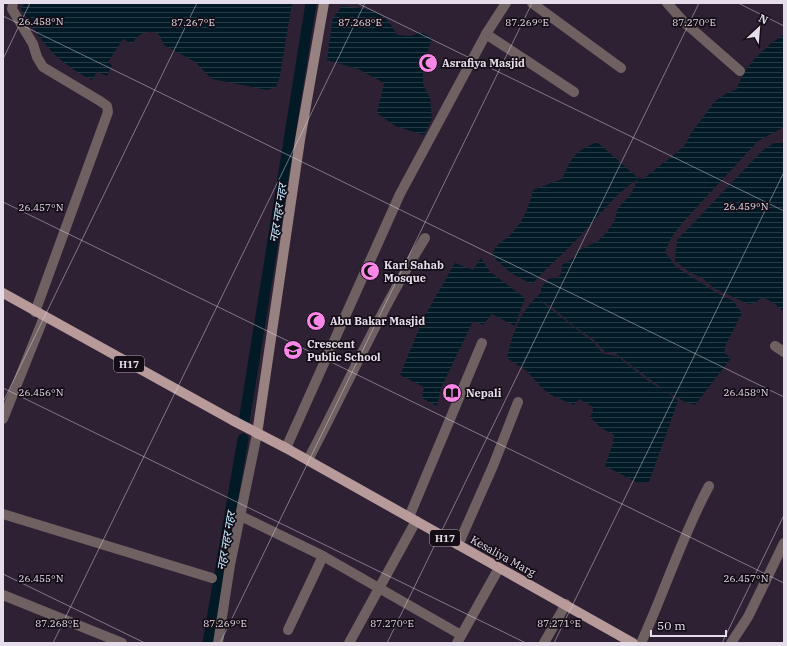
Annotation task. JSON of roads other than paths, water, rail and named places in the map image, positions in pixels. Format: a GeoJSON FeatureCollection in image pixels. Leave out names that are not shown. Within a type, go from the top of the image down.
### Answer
{"type":"FeatureCollection","features":[{"type":"Feature","properties":{"kind":"main road"},"geometry":{"type":"LineString","coordinates":[[257,434],[300,140],[324,3]]}},
{"type":"Feature","properties":{"kind":"main road","name":"H17"},"geometry":{"type":"LineString","coordinates":[[3,293],[40,315],[257,434]]}},
{"type":"Feature","properties":{"kind":"main road","name":"Kesaliya Marg"},"geometry":{"type":"LineString","coordinates":[[257,434],[308,460],[633,643]]}},
{"type":"Feature","properties":{"kind":"street"},"geometry":{"type":"LineString","coordinates":[[286,448],[400,194],[486,34],[506,3]]}},
{"type":"Feature","properties":{"kind":"street"},"geometry":{"type":"LineString","coordinates":[[532,3],[621,68]]}},
{"type":"Feature","properties":{"kind":"street"},"geometry":{"type":"LineString","coordinates":[[667,3],[684,22],[740,71]]}},
{"type":"Feature","properties":{"kind":"street"},"geometry":{"type":"LineString","coordinates":[[3,419],[40,315],[108,112],[107,106],[100,101],[43,67],[37,57],[33,44],[9,6]]}},
{"type":"Feature","properties":{"kind":"street"},"geometry":{"type":"LineString","coordinates":[[486,34],[574,92]]}},
{"type":"Feature","properties":{"kind":"street"},"geometry":{"type":"LineString","coordinates":[[308,460],[347,386],[381,315],[425,238]]}},
{"type":"Feature","properties":{"kind":"street"},"geometry":{"type":"LineString","coordinates":[[349,643],[378,589],[412,519],[482,343]]}},
{"type":"Feature","properties":{"kind":"street"},"geometry":{"type":"LineString","coordinates":[[775,346],[784,352]]}},
{"type":"Feature","properties":{"kind":"street"},"geometry":{"type":"LineString","coordinates":[[458,545],[493,466],[518,402]]}},
{"type":"Feature","properties":{"kind":"street"},"geometry":{"type":"LineString","coordinates":[[218,643],[230,565],[257,434]]}},
{"type":"Feature","properties":{"kind":"street"},"geometry":{"type":"LineString","coordinates":[[641,643],[664,592],[690,521],[709,486]]}},
{"type":"Feature","properties":{"kind":"street"},"geometry":{"type":"LineString","coordinates":[[3,514],[212,578]]}},
{"type":"Feature","properties":{"kind":"street"},"geometry":{"type":"LineString","coordinates":[[241,516],[323,556],[459,639],[499,568]]}},
{"type":"Feature","properties":{"kind":"street"},"geometry":{"type":"LineString","coordinates":[[731,643],[748,617],[784,543]]}},
{"type":"Feature","properties":{"kind":"street"},"geometry":{"type":"LineString","coordinates":[[288,630],[323,556]]}},
{"type":"Feature","properties":{"kind":"street"},"geometry":{"type":"LineString","coordinates":[[3,595],[122,643]]}},
{"type":"Feature","properties":{"kind":"street"},"geometry":{"type":"LineString","coordinates":[[544,643],[566,604]]}},
{"type":"Feature","properties":{"kind":"water"},"geometry":{"type":"Polygon","coordinates":[[[24,3],[292,3],[280,76],[276,87],[267,90],[212,79],[195,62],[164,45],[158,33],[150,32],[143,33],[137,37],[132,44],[123,39],[108,62],[112,65],[107,76],[97,72],[92,80],[68,66],[43,42],[21,9],[24,3]]]}},
{"type":"Feature","properties":{"kind":"water"},"geometry":{"type":"Polygon","coordinates":[[[342,6],[359,8],[381,15],[392,26],[397,35],[411,36],[421,32],[432,38],[423,67],[423,84],[430,98],[432,119],[424,135],[395,126],[377,113],[384,83],[358,69],[327,60],[333,18],[342,6]]]}},
{"type":"Feature","properties":{"kind":"water"},"geometry":{"type":"Polygon","coordinates":[[[784,34],[784,127],[758,141],[683,222],[671,238],[665,252],[676,267],[717,293],[733,301],[742,313],[726,344],[724,353],[731,358],[695,405],[683,401],[666,391],[678,401],[649,482],[636,482],[605,466],[613,443],[614,435],[600,427],[590,417],[593,411],[592,406],[579,399],[574,405],[551,395],[542,388],[526,370],[507,358],[518,323],[534,299],[541,293],[541,288],[548,279],[557,278],[561,274],[562,265],[575,257],[578,251],[598,241],[607,232],[615,220],[618,208],[631,194],[638,179],[621,192],[532,284],[510,272],[492,255],[498,245],[513,232],[520,223],[528,207],[533,190],[562,179],[571,160],[583,149],[597,142],[638,178],[643,179],[685,145],[690,135],[715,101],[727,93],[737,89],[749,65],[762,51],[784,34]],[[539,300],[593,342],[603,354],[617,356],[651,383],[663,389],[615,353],[605,352],[592,338],[575,327],[552,307],[539,300]]]}},
{"type":"Feature","properties":{"kind":"water"},"geometry":{"type":"Polygon","coordinates":[[[776,142],[784,143],[784,312],[774,303],[762,297],[755,303],[748,304],[714,288],[702,278],[691,273],[675,261],[677,240],[763,150],[776,142]]]}},
{"type":"Feature","properties":{"kind":"water"},"geometry":{"type":"Polygon","coordinates":[[[481,258],[490,272],[525,298],[515,326],[492,314],[483,325],[473,321],[441,388],[437,406],[422,398],[424,387],[400,375],[424,317],[455,263],[473,270],[481,258]]]}},
{"type":"Feature","properties":{"kind":"waterway","name":"नहर नहर नहर"},"geometry":{"type":"LineString","coordinates":[[244,422],[311,3]]}},
{"type":"Feature","properties":{"kind":"waterway","name":"नहर नहर नहर"},"geometry":{"type":"LineString","coordinates":[[208,643],[243,439]]}},
{"type":"Feature","properties":{"kind":"place","name":"Asrafiya Masjid"},"geometry":{"type":"Point","coordinates":[428,63]}},
{"type":"Feature","properties":{"kind":"place","name":"Kari Sahab Mosque"},"geometry":{"type":"Point","coordinates":[370,271]}},
{"type":"Feature","properties":{"kind":"place","name":"Abu Bakar Masjid"},"geometry":{"type":"Point","coordinates":[316,321]}},
{"type":"Feature","properties":{"kind":"place","name":"Crescent Public School"},"geometry":{"type":"Point","coordinates":[293,350]}},
{"type":"Feature","properties":{"kind":"place","name":"Nepali"},"geometry":{"type":"Point","coordinates":[452,393]}}]}
